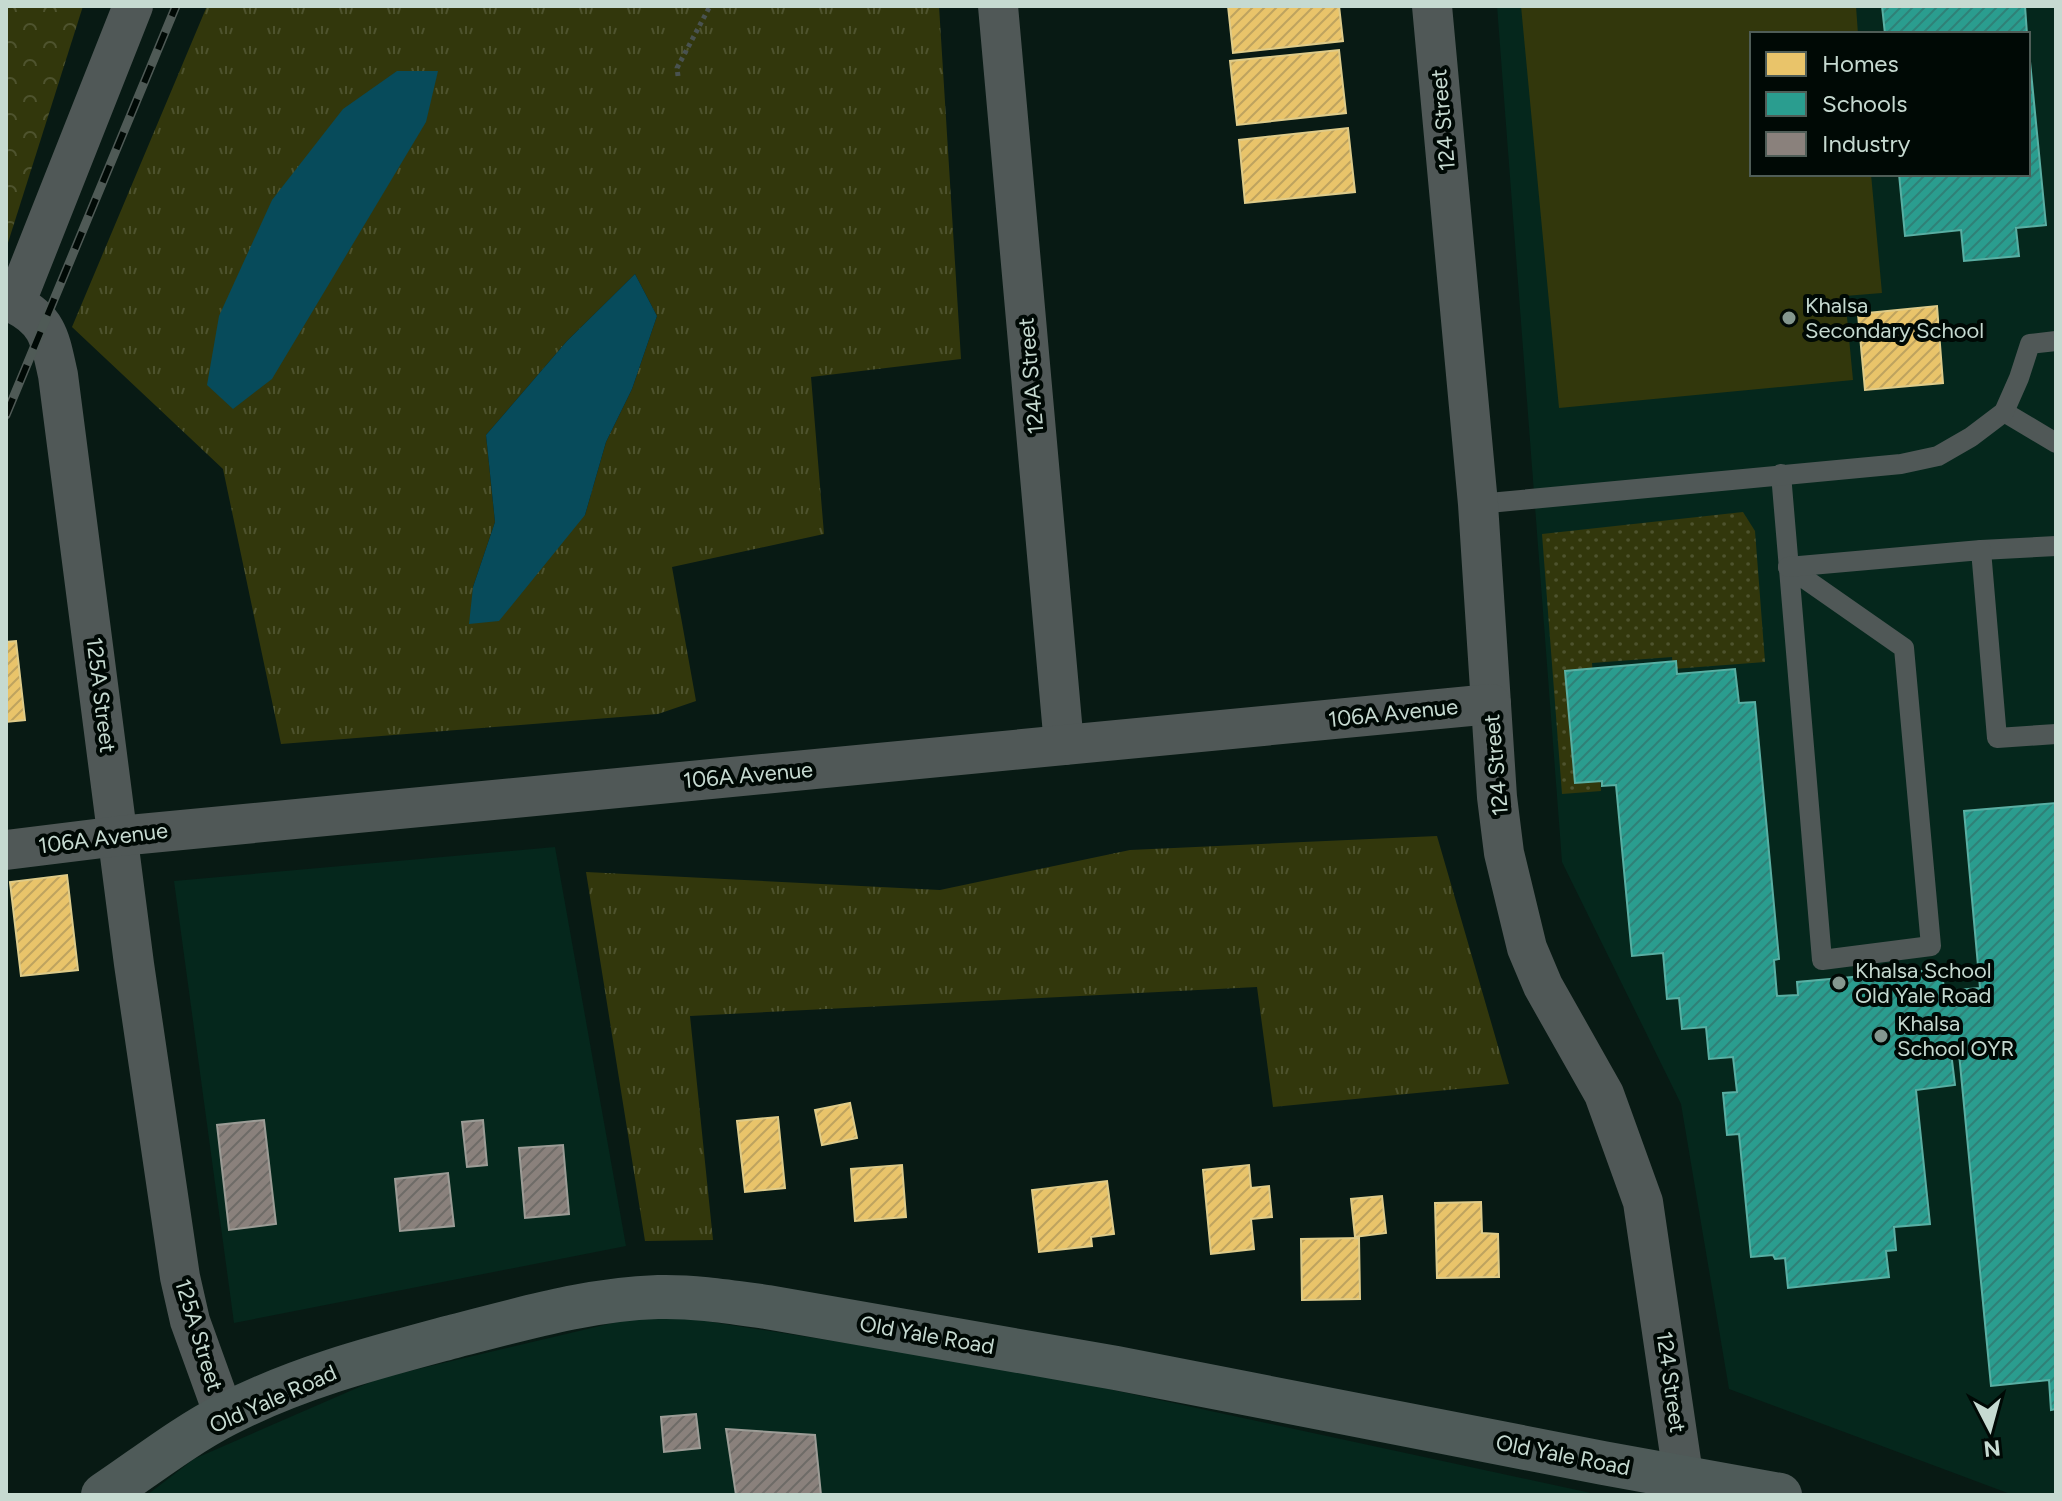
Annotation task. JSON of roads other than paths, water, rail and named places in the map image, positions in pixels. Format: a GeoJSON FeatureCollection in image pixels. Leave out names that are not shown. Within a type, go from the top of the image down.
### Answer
{"type":"FeatureCollection","features":[{"type":"Feature","properties":{"kind":"main road","name":"Old Yale Road"},"geometry":{"type":"LineString","coordinates":[[103,1495],[224,1415],[360,1361],[586,1305],[690,1298],[767,1307],[1116,1368],[1686,1487],[1780,1495]]}},
{"type":"Feature","properties":{"kind":"street","name":"125A Street"},"geometry":{"type":"LineString","coordinates":[[133,6],[10,308],[33,313],[44,325],[58,375],[134,964],[180,1277],[190,1321],[224,1415]]}},
{"type":"Feature","properties":{"kind":"street","name":"124A Street"},"geometry":{"type":"LineString","coordinates":[[998,6],[1064,745]]}},
{"type":"Feature","properties":{"kind":"street","name":"124 Street"},"geometry":{"type":"LineString","coordinates":[[1432,6],[1478,504],[1497,797],[1504,853],[1527,948],[1543,986],[1604,1094],[1643,1202],[1686,1487]]}},
{"type":"Feature","properties":{"kind":"street","name":"106A Avenue"},"geometry":{"type":"LineString","coordinates":[[6,850],[119,836],[1491,704]]}},
{"type":"Feature","properties":{"kind":"lane"},"geometry":{"type":"LineString","coordinates":[[1478,504],[1901,464],[1938,456],[1971,437],[2004,412],[2030,344],[2056,341]]}},
{"type":"Feature","properties":{"kind":"lane"},"geometry":{"type":"LineString","coordinates":[[2004,412],[2056,443]]}},
{"type":"Feature","properties":{"kind":"lane"},"geometry":{"type":"LineString","coordinates":[[1781,474],[1788,567],[1822,960],[1931,946],[1904,648],[1788,567]]}},
{"type":"Feature","properties":{"kind":"lane"},"geometry":{"type":"LineString","coordinates":[[1788,567],[2056,546]]}},
{"type":"Feature","properties":{"kind":"lane"},"geometry":{"type":"LineString","coordinates":[[1981,550],[1997,738],[2056,734]]}},
{"type":"Feature","properties":{"kind":"water"},"geometry":{"type":"Polygon","coordinates":[[[397,71],[438,71],[426,122],[272,379],[233,409],[207,385],[219,316],[272,200],[343,109],[397,71]]]}},
{"type":"Feature","properties":{"kind":"water"},"geometry":{"type":"Polygon","coordinates":[[[635,274],[657,316],[632,389],[606,442],[585,515],[499,621],[469,624],[473,587],[495,522],[486,435],[567,341],[635,274]]]}},
{"type":"Feature","properties":{"kind":"railway"},"geometry":{"type":"LineString","coordinates":[[6,415],[176,6]]}},
{"type":"Feature","properties":{"kind":"place","name":"Khalsa Secondary School"},"geometry":{"type":"Point","coordinates":[1789,318]}},
{"type":"Feature","properties":{"kind":"place","name":"Khalsa School Old Yale Road"},"geometry":{"type":"Point","coordinates":[1839,983]}},
{"type":"Feature","properties":{"kind":"place","name":"Khalsa School OYR"},"geometry":{"type":"Point","coordinates":[1881,1036]}}]}
